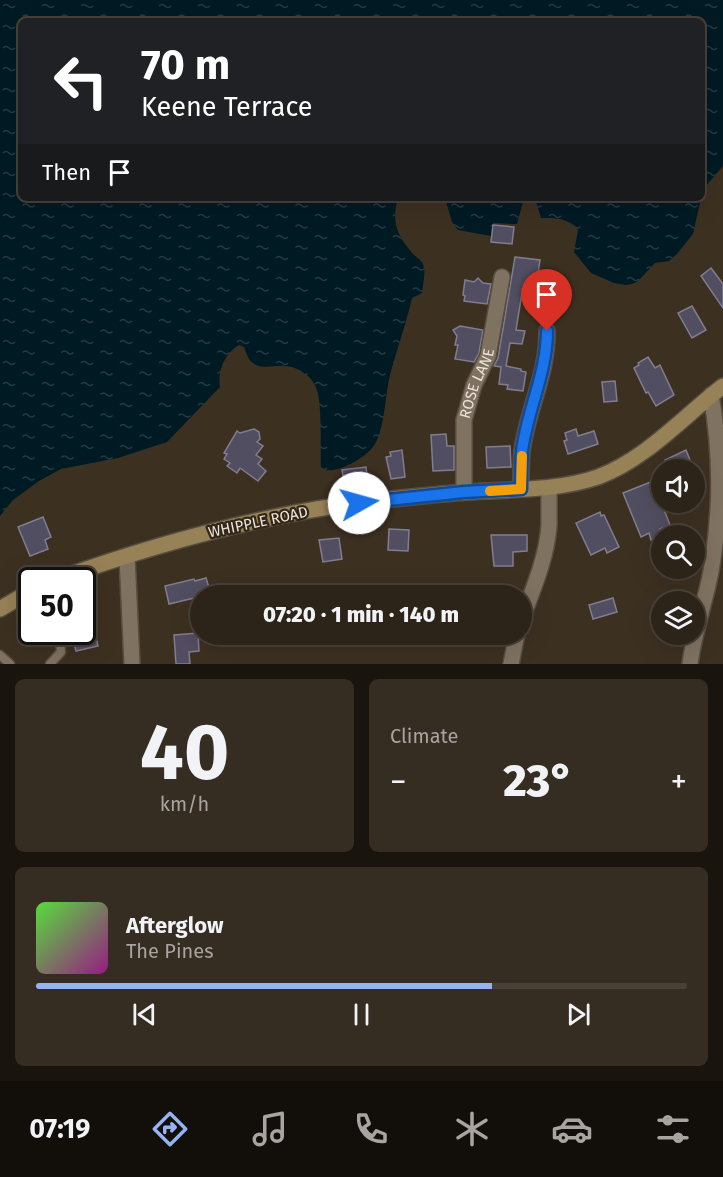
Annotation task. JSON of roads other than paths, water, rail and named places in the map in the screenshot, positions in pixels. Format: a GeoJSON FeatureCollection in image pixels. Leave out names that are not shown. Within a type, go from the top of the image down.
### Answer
{"type":"FeatureCollection","features":[{"type":"Feature","properties":{"kind":"main road","name":"WHIPPLE ROAD"},"geometry":{"type":"LineString","coordinates":[[95,567],[202,533],[276,516],[369,502],[464,492],[549,488],[585,481],[615,469],[644,451],[717,391]]}},
{"type":"Feature","properties":{"kind":"main road"},"geometry":{"type":"LineString","coordinates":[[0,609],[18,598]]}},
{"type":"Feature","properties":{"kind":"street","name":"ROSE LANE"},"geometry":{"type":"LineString","coordinates":[[464,492],[464,420],[474,385],[488,356],[502,277]]}},
{"type":"Feature","properties":{"kind":"street"},"geometry":{"type":"LineString","coordinates":[[521,489],[522,451],[542,375],[547,331]]}},
{"type":"Feature","properties":{"kind":"street"},"geometry":{"type":"LineString","coordinates":[[690,664],[712,566],[718,513],[717,391]]}},
{"type":"Feature","properties":{"kind":"street"},"geometry":{"type":"LineString","coordinates":[[532,592],[540,571],[549,527],[549,488]]}},
{"type":"Feature","properties":{"kind":"street"},"geometry":{"type":"LineString","coordinates":[[128,556],[132,664]]}},
{"type":"Feature","properties":{"kind":"street"},"geometry":{"type":"LineString","coordinates":[[511,664],[515,645]]}},
{"type":"Feature","properties":{"kind":"lane"},"geometry":{"type":"LineString","coordinates":[[51,664],[61,652],[60,645]]}},
{"type":"Feature","properties":{"kind":"lane"},"geometry":{"type":"LineString","coordinates":[[0,655],[10,664]]}},
{"type":"Feature","properties":{"kind":"water"},"geometry":{"type":"Polygon","coordinates":[[[0,0],[723,0],[723,166],[705,188],[705,18],[18,18],[18,201],[397,201],[395,222],[399,235],[423,264],[424,274],[422,293],[412,298],[393,365],[380,432],[373,447],[356,461],[333,470],[321,468],[320,411],[314,383],[306,374],[291,367],[264,367],[253,363],[244,347],[239,345],[223,363],[220,387],[167,442],[118,458],[61,469],[39,481],[13,500],[0,516],[0,0]]]}},
{"type":"Feature","properties":{"kind":"water"},"geometry":{"type":"Polygon","coordinates":[[[446,201],[523,201],[517,224],[493,223],[491,236],[458,230],[452,222],[446,201]]]}},
{"type":"Feature","properties":{"kind":"water"},"geometry":{"type":"Polygon","coordinates":[[[536,201],[700,201],[693,234],[677,254],[669,261],[655,263],[638,281],[626,285],[614,283],[591,273],[574,252],[578,230],[574,226],[566,221],[541,218],[536,201]]]}}]}
